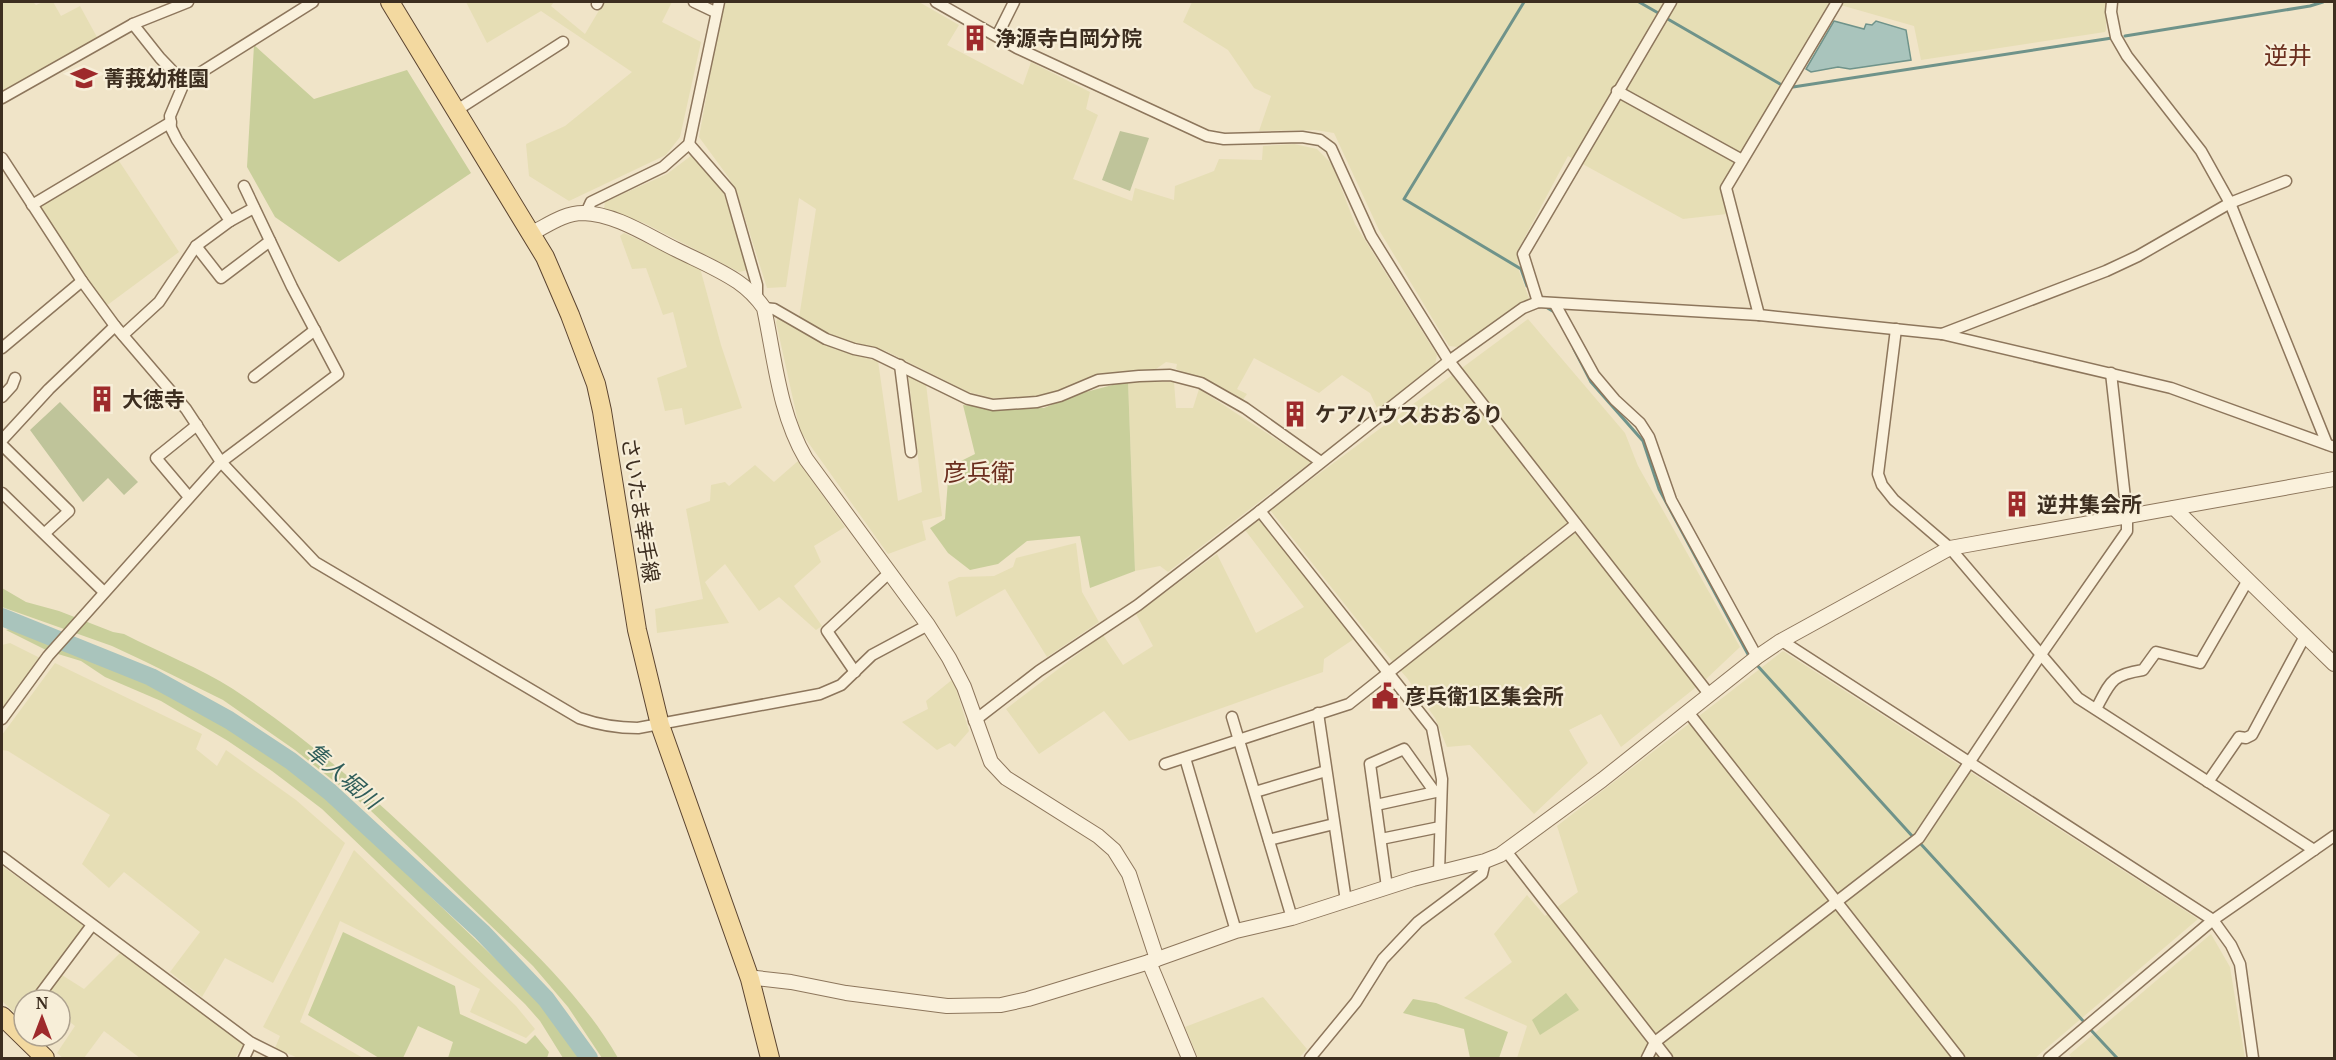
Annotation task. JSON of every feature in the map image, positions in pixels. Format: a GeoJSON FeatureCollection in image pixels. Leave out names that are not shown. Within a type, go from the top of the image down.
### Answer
{"type":"FeatureCollection","features":[{"type":"Feature","properties":{"kind":"main road","name":"さいたま幸手線"},"geometry":{"type":"LineString","coordinates":[[390,2],[532,233],[558,284],[596,384],[638,630],[660,725],[750,980],[770,1059]]}},
{"type":"Feature","properties":{"kind":"street"},"geometry":{"type":"LineString","coordinates":[[2,98],[133,24],[188,2]]}},
{"type":"Feature","properties":{"kind":"street"},"geometry":{"type":"LineString","coordinates":[[230,221],[177,140],[170,116],[184,82],[313,2]]}},
{"type":"Feature","properties":{"kind":"street"},"geometry":{"type":"LineString","coordinates":[[586,213],[591,202],[663,167],[689,144],[717,7],[694,2]]}},
{"type":"Feature","properties":{"kind":"street"},"geometry":{"type":"LineString","coordinates":[[936,2],[1017,48],[1207,136],[1224,139],[1302,137],[1320,140],[1331,148],[1371,236],[1449,362],[1709,694]]}},
{"type":"Feature","properties":{"kind":"street"},"geometry":{"type":"LineString","coordinates":[[997,36],[1014,2]]}},
{"type":"Feature","properties":{"kind":"street"},"geometry":{"type":"LineString","coordinates":[[1538,302],[1523,254],[1671,2]]}},
{"type":"Feature","properties":{"kind":"street"},"geometry":{"type":"LineString","coordinates":[[1759,315],[1726,188],[1837,2]]}},
{"type":"Feature","properties":{"kind":"street"},"geometry":{"type":"LineString","coordinates":[[2112,2],[2111,12],[2116,37],[2127,56],[2201,151],[2230,203],[2331,446]]}},
{"type":"Feature","properties":{"kind":"street"},"geometry":{"type":"LineString","coordinates":[[133,24],[160,58],[184,82]]}},
{"type":"Feature","properties":{"kind":"street"},"geometry":{"type":"LineString","coordinates":[[457,110],[563,42]]}},
{"type":"Feature","properties":{"kind":"street"},"geometry":{"type":"LineString","coordinates":[[1617,91],[1742,160]]}},
{"type":"Feature","properties":{"kind":"street"},"geometry":{"type":"LineString","coordinates":[[32,205],[171,122]]}},
{"type":"Feature","properties":{"kind":"street"},"geometry":{"type":"LineString","coordinates":[[689,144],[730,191],[758,285],[778,387],[793,438],[950,658],[991,762],[1006,777],[1098,836],[1114,850],[1129,874],[1153,961],[1189,1059]]}},
{"type":"Feature","properties":{"kind":"street"},"geometry":{"type":"LineString","coordinates":[[2,158],[82,281],[115,326],[186,409],[221,462],[315,562],[579,718],[619,728],[660,725],[820,694],[841,685],[873,655],[928,625]]}},
{"type":"Feature","properties":{"kind":"street"},"geometry":{"type":"LineString","coordinates":[[1942,334],[2114,267],[2147,251],[2230,203],[2286,181]]}},
{"type":"Feature","properties":{"kind":"street"},"geometry":{"type":"LineString","coordinates":[[2,719],[48,656],[221,462],[338,374],[244,186]]}},
{"type":"Feature","properties":{"kind":"street"},"geometry":{"type":"LineString","coordinates":[[123,335],[159,302],[196,246],[230,221],[254,208]]}},
{"type":"Feature","properties":{"kind":"street"},"geometry":{"type":"LineString","coordinates":[[532,233],[564,216],[586,213],[613,218],[740,283],[760,304],[774,309],[826,339],[854,349],[874,352],[968,399],[993,405],[1037,402],[1060,396],[1098,380],[1170,375],[1201,383],[1245,408],[1321,462]]}},
{"type":"Feature","properties":{"kind":"street"},"geometry":{"type":"LineString","coordinates":[[196,246],[221,278],[270,240]]}},
{"type":"Feature","properties":{"kind":"street"},"geometry":{"type":"LineString","coordinates":[[2,348],[82,281]]}},
{"type":"Feature","properties":{"kind":"street"},"geometry":{"type":"LineString","coordinates":[[974,721],[1039,671],[1138,604],[1449,362],[1523,308],[1538,302],[1759,315],[1942,334],[2171,388],[2331,446]]}},
{"type":"Feature","properties":{"kind":"street"},"geometry":{"type":"LineString","coordinates":[[1555,304],[1594,375],[1615,400],[1640,423],[1649,437],[1671,500],[1757,657]]}},
{"type":"Feature","properties":{"kind":"street"},"geometry":{"type":"LineString","coordinates":[[2,440],[49,388],[115,326]]}},
{"type":"Feature","properties":{"kind":"street"},"geometry":{"type":"LineString","coordinates":[[1896,329],[1878,474],[1882,484],[1894,500],[1950,548],[2042,652],[2078,698],[2314,850]]}},
{"type":"Feature","properties":{"kind":"street"},"geometry":{"type":"LineString","coordinates":[[254,377],[315,330]]}},
{"type":"Feature","properties":{"kind":"street"},"geometry":{"type":"LineString","coordinates":[[900,366],[911,452]]}},
{"type":"Feature","properties":{"kind":"street"},"geometry":{"type":"LineString","coordinates":[[1647,1059],[1655,1042],[1919,837],[2042,652],[2127,531],[2111,373]]}},
{"type":"Feature","properties":{"kind":"street"},"geometry":{"type":"LineString","coordinates":[[2,397],[12,386],[15,378]]}},
{"type":"Feature","properties":{"kind":"street"},"geometry":{"type":"LineString","coordinates":[[189,497],[156,458],[197,425]]}},
{"type":"Feature","properties":{"kind":"street"},"geometry":{"type":"LineString","coordinates":[[2,446],[69,511],[45,533]]}},
{"type":"Feature","properties":{"kind":"street"},"geometry":{"type":"LineString","coordinates":[[750,980],[756,978],[791,982],[846,993],[947,1006],[989,1006],[1028,999],[1153,961],[1236,931],[1292,918],[1387,887],[1485,861],[1506,851],[1602,780],[1709,694],[1782,640],[1950,548],[2334,480]]}},
{"type":"Feature","properties":{"kind":"street"},"geometry":{"type":"LineString","coordinates":[[2,492],[104,592]]}},
{"type":"Feature","properties":{"kind":"street"},"geometry":{"type":"LineString","coordinates":[[2175,508],[2334,664]]}},
{"type":"Feature","properties":{"kind":"street"},"geometry":{"type":"LineString","coordinates":[[1260,511],[1432,728],[1442,779],[1438,791],[1439,872]]}},
{"type":"Feature","properties":{"kind":"street"},"geometry":{"type":"LineString","coordinates":[[1165,764],[1348,704],[1576,524]]}},
{"type":"Feature","properties":{"kind":"street"},"geometry":{"type":"LineString","coordinates":[[855,672],[827,631],[889,573]]}},
{"type":"Feature","properties":{"kind":"street"},"geometry":{"type":"LineString","coordinates":[[2096,709],[2115,678],[2122,674],[2143,670],[2156,652],[2200,663],[2248,580]]}},
{"type":"Feature","properties":{"kind":"street"},"geometry":{"type":"LineString","coordinates":[[2208,782],[2239,737],[2246,738],[2252,735],[2305,636]]}},
{"type":"Feature","properties":{"kind":"street"},"geometry":{"type":"LineString","coordinates":[[1782,640],[2213,920],[2231,945],[2240,964],[2253,1059]]}},
{"type":"Feature","properties":{"kind":"street"},"geometry":{"type":"LineString","coordinates":[[1688,712],[1959,1059]]}},
{"type":"Feature","properties":{"kind":"street"},"geometry":{"type":"LineString","coordinates":[[1318,713],[1346,901]]}},
{"type":"Feature","properties":{"kind":"street"},"geometry":{"type":"LineString","coordinates":[[1232,717],[1292,918]]}},
{"type":"Feature","properties":{"kind":"street"},"geometry":{"type":"LineString","coordinates":[[1387,887],[1370,764],[1404,748],[1438,791]]}},
{"type":"Feature","properties":{"kind":"street"},"geometry":{"type":"LineString","coordinates":[[1185,758],[1236,931]]}},
{"type":"Feature","properties":{"kind":"street"},"geometry":{"type":"LineString","coordinates":[[1255,792],[1326,771]]}},
{"type":"Feature","properties":{"kind":"street"},"geometry":{"type":"LineString","coordinates":[[1376,805],[1438,791]]}},
{"type":"Feature","properties":{"kind":"street"},"geometry":{"type":"LineString","coordinates":[[1269,840],[1334,824]]}},
{"type":"Feature","properties":{"kind":"street"},"geometry":{"type":"LineString","coordinates":[[1381,839],[1440,827]]}},
{"type":"Feature","properties":{"kind":"street"},"geometry":{"type":"LineString","coordinates":[[2057,1056],[2213,920],[2334,836]]}},
{"type":"Feature","properties":{"kind":"street"},"geometry":{"type":"LineString","coordinates":[[1506,851],[1667,1059]]}},
{"type":"Feature","properties":{"kind":"street"},"geometry":{"type":"LineString","coordinates":[[2,857],[251,1043],[282,1059]]}},
{"type":"Feature","properties":{"kind":"street"},"geometry":{"type":"LineString","coordinates":[[1310,1059],[1356,1002],[1383,959],[1418,922],[1482,874],[1485,861]]}},
{"type":"Feature","properties":{"kind":"street"},"geometry":{"type":"LineString","coordinates":[[45,988],[92,925]]}},
{"type":"Feature","properties":{"kind":"street"},"geometry":{"type":"LineString","coordinates":[[244,1059],[251,1043]]}},
{"type":"Feature","properties":{"kind":"shaded area"},"geometry":{"type":"Polygon","coordinates":[[[2,2],[33,2],[36,5],[53,2],[61,16],[80,6],[98,39],[2,92],[2,2]]]}},
{"type":"Feature","properties":{"kind":"shaded area"},"geometry":{"type":"Polygon","coordinates":[[[466,2],[554,2],[551,6],[585,34],[604,2],[672,2],[662,22],[701,42],[680,137],[666,155],[569,201],[529,176],[526,144],[565,126],[632,72],[541,11],[487,43],[466,2]]]}},
{"type":"Feature","properties":{"kind":"shaded area"},"geometry":{"type":"Polygon","coordinates":[[[726,2],[919,2],[959,25],[947,45],[1023,85],[1031,62],[1090,92],[1086,109],[1098,115],[1073,179],[1132,201],[1135,188],[1174,200],[1175,186],[1214,171],[1219,159],[1262,160],[1263,146],[1294,144],[1317,149],[1332,164],[1355,224],[1437,355],[1435,365],[1378,410],[1370,393],[1342,375],[1319,393],[1254,358],[1237,389],[1247,394],[1242,401],[1214,385],[1176,369],[1177,364],[1166,362],[1156,369],[1101,374],[1037,397],[992,398],[968,392],[886,351],[842,340],[799,318],[816,209],[799,198],[786,287],[767,288],[737,193],[729,178],[699,137],[721,15],[726,2]]]}},
{"type":"Feature","properties":{"kind":"shaded area"},"geometry":{"type":"Polygon","coordinates":[[[1192,2],[1830,2],[1722,187],[1727,214],[1683,219],[1568,156],[1517,252],[1519,271],[1530,301],[1458,347],[1449,346],[1379,230],[1334,133],[1315,130],[1259,131],[1271,96],[1254,88],[1228,50],[1183,22],[1192,2]]]}},
{"type":"Feature","properties":{"kind":"shaded area"},"geometry":{"type":"Polygon","coordinates":[[[1830,2],[2106,2],[2106,30],[2105,32],[1921,60],[1914,26],[1830,2]]]}},
{"type":"Feature","properties":{"kind":"shaded area"},"geometry":{"type":"Polygon","coordinates":[[[692,155],[724,193],[748,270],[739,272],[644,223],[604,209],[605,202],[667,174],[692,155]]]}},
{"type":"Feature","properties":{"kind":"shaded area"},"geometry":{"type":"Polygon","coordinates":[[[117,158],[179,252],[106,306],[40,211],[42,204],[117,158]]]}},
{"type":"Feature","properties":{"kind":"shaded area"},"geometry":{"type":"Polygon","coordinates":[[[624,233],[700,268],[721,345],[742,408],[685,425],[682,408],[665,411],[657,378],[687,367],[673,312],[663,315],[646,268],[632,269],[620,236],[624,233]]]}},
{"type":"Feature","properties":{"kind":"shaded area"},"geometry":{"type":"Polygon","coordinates":[[[778,317],[834,349],[878,361],[898,501],[922,492],[908,373],[926,384],[942,516],[922,521],[926,540],[888,554],[800,431],[776,322],[778,317]]]}},
{"type":"Feature","properties":{"kind":"shaded area"},"geometry":{"type":"Polygon","coordinates":[[[1528,319],[1625,433],[1638,466],[1740,647],[1705,680],[1621,747],[1601,714],[1569,730],[1588,763],[1534,814],[1470,745],[1447,747],[1435,718],[1407,678],[1366,631],[1270,510],[1528,319]]]}},
{"type":"Feature","properties":{"kind":"shaded area"},"geometry":{"type":"Polygon","coordinates":[[[1128,381],[1174,382],[1176,408],[1193,408],[1199,389],[1311,462],[1168,572],[1160,566],[1135,571],[1128,381]]]}},
{"type":"Feature","properties":{"kind":"shaded area"},"geometry":{"type":"Polygon","coordinates":[[[798,461],[845,527],[814,546],[821,562],[794,586],[822,626],[816,630],[779,597],[759,611],[725,564],[705,582],[729,623],[657,633],[655,609],[703,599],[686,509],[710,501],[711,485],[725,482],[729,486],[755,465],[774,482],[798,461]]]}},
{"type":"Feature","properties":{"kind":"shaded area"},"geometry":{"type":"Polygon","coordinates":[[[1261,519],[1354,639],[1324,659],[1323,672],[1129,741],[1104,711],[1039,754],[1006,709],[1103,635],[1123,665],[1153,646],[1136,614],[1217,554],[1256,633],[1304,607],[1245,530],[1261,519]]]}},
{"type":"Feature","properties":{"kind":"shaded area"},"geometry":{"type":"Polygon","coordinates":[[[1076,543],[1082,592],[1099,622],[1047,657],[1005,589],[956,617],[948,582],[959,577],[994,576],[1013,567],[1016,558],[1076,543]]]}},
{"type":"Feature","properties":{"kind":"shaded area"},"geometry":{"type":"Polygon","coordinates":[[[10,643],[40,658],[2,709],[2,645],[10,643]]]}},
{"type":"Feature","properties":{"kind":"shaded area"},"geometry":{"type":"Polygon","coordinates":[[[1783,651],[2198,919],[2035,1058],[1517,1058],[1527,1026],[1464,998],[1512,962],[1494,934],[1527,895],[1545,916],[1578,892],[1557,826],[1783,651]]]}},
{"type":"Feature","properties":{"kind":"shaded area"},"geometry":{"type":"Polygon","coordinates":[[[55,663],[202,734],[196,749],[217,766],[226,750],[296,800],[345,843],[273,983],[225,958],[202,997],[170,972],[200,932],[124,872],[109,888],[82,864],[110,815],[8,751],[2,750],[2,735],[55,663]]]}},
{"type":"Feature","properties":{"kind":"shaded area"},"geometry":{"type":"Polygon","coordinates":[[[953,679],[969,731],[955,747],[950,743],[937,750],[902,722],[928,709],[926,701],[953,679]]]}},
{"type":"Feature","properties":{"kind":"shaded area"},"geometry":{"type":"Polygon","coordinates":[[[354,850],[516,1006],[535,1029],[526,1038],[470,1012],[480,989],[340,921],[300,1022],[363,1058],[298,1058],[275,1048],[280,1036],[263,1027],[354,850]]]}},
{"type":"Feature","properties":{"kind":"shaded area"},"geometry":{"type":"Polygon","coordinates":[[[2,866],[85,926],[54,970],[84,989],[120,953],[243,1041],[243,1045],[235,1058],[140,1058],[104,1031],[84,1058],[63,1058],[57,1053],[60,1048],[72,1048],[72,1030],[75,1026],[72,1024],[72,988],[12,988],[12,1011],[2,1001],[2,866]]]}},
{"type":"Feature","properties":{"kind":"shaded area"},"geometry":{"type":"Polygon","coordinates":[[[2211,934],[2230,967],[2245,1058],[2072,1058],[2069,1055],[2211,934]]]}},
{"type":"Feature","properties":{"kind":"shaded area"},"geometry":{"type":"Polygon","coordinates":[[[1263,997],[1307,1049],[1299,1058],[1198,1058],[1185,1027],[1263,997]]]}},
{"type":"Feature","properties":{"kind":"green space"},"geometry":{"type":"Polygon","coordinates":[[[254,45],[314,99],[407,70],[471,173],[339,262],[275,217],[247,167],[254,45]]]}},
{"type":"Feature","properties":{"kind":"green space"},"geometry":{"type":"Polygon","coordinates":[[[1120,131],[1149,138],[1130,191],[1102,180],[1120,131]]]}},
{"type":"Feature","properties":{"kind":"green space"},"geometry":{"type":"Polygon","coordinates":[[[1128,381],[1135,571],[1090,588],[1080,536],[1027,541],[998,564],[970,570],[948,553],[930,528],[945,519],[949,467],[975,454],[963,405],[990,408],[1044,408],[1078,394],[1128,381]]]}},
{"type":"Feature","properties":{"kind":"green space"},"geometry":{"type":"Polygon","coordinates":[[[60,402],[138,482],[124,495],[108,478],[83,502],[30,430],[60,402]]]}},
{"type":"Feature","properties":{"kind":"green space"},"geometry":{"type":"Polygon","coordinates":[[[2,588],[26,602],[124,634],[193,667],[233,689],[300,737],[393,816],[538,956],[573,994],[618,1058],[602,1058],[568,1007],[533,966],[370,810],[295,750],[223,700],[144,661],[112,646],[2,607],[2,588]]]}},
{"type":"Feature","properties":{"kind":"green space"},"geometry":{"type":"Polygon","coordinates":[[[16,627],[51,642],[46,650],[6,630],[16,627]]]}},
{"type":"Feature","properties":{"kind":"green space"},"geometry":{"type":"Polygon","coordinates":[[[62,648],[141,680],[208,715],[267,753],[329,799],[527,989],[554,1020],[579,1058],[563,1058],[540,1021],[525,1004],[322,809],[228,741],[161,701],[105,677],[81,661],[58,654],[62,648]]]}},
{"type":"Feature","properties":{"kind":"green space"},"geometry":{"type":"Polygon","coordinates":[[[343,932],[455,986],[460,1014],[526,1044],[535,1035],[549,1052],[547,1058],[448,1058],[453,1042],[418,1026],[403,1058],[379,1058],[308,1015],[343,932]]]}},
{"type":"Feature","properties":{"kind":"green space"},"geometry":{"type":"Polygon","coordinates":[[[1566,993],[1579,1010],[1540,1035],[1532,1020],[1566,993]]]}},
{"type":"Feature","properties":{"kind":"green space"},"geometry":{"type":"Polygon","coordinates":[[[1413,999],[1436,1003],[1508,1032],[1499,1058],[1470,1058],[1464,1029],[1403,1013],[1413,999]]]}},
{"type":"Feature","properties":{"kind":"water"},"geometry":{"type":"Polygon","coordinates":[[[1834,21],[1864,29],[1866,24],[1872,25],[1876,21],[1906,30],[1911,60],[1811,72],[1806,69],[1834,21]]]}},
{"type":"Feature","properties":{"kind":"waterway"},"geometry":{"type":"LineString","coordinates":[[1524,2],[1404,199],[1521,269],[1527,286]]}},
{"type":"Feature","properties":{"kind":"waterway"},"geometry":{"type":"LineString","coordinates":[[1639,2],[1660,14]]}},
{"type":"Feature","properties":{"kind":"waterway"},"geometry":{"type":"LineString","coordinates":[[2125,36],[2323,2]]}},
{"type":"Feature","properties":{"kind":"waterway"},"geometry":{"type":"LineString","coordinates":[[1666,18],[1780,84]]}},
{"type":"Feature","properties":{"kind":"waterway"},"geometry":{"type":"LineString","coordinates":[[1793,87],[2112,38]]}},
{"type":"Feature","properties":{"kind":"waterway"},"geometry":{"type":"LineString","coordinates":[[1544,306],[1556,313]]}},
{"type":"Feature","properties":{"kind":"waterway"},"geometry":{"type":"LineString","coordinates":[[1574,349],[1591,382],[1643,441],[1659,489],[1750,658]]}},
{"type":"Feature","properties":{"kind":"waterway","name":"隼人堀川"},"geometry":{"type":"LineString","coordinates":[[2,617],[151,677],[229,720],[291,761],[330,792],[482,932],[546,999],[589,1058]]}},
{"type":"Feature","properties":{"kind":"waterway","name":"隼人堀川"},"geometry":{"type":"LineString","coordinates":[[2,624],[11,622]]}},
{"type":"Feature","properties":{"kind":"waterway"},"geometry":{"type":"LineString","coordinates":[[1755,663],[1914,838]]}},
{"type":"Feature","properties":{"kind":"waterway"},"geometry":{"type":"LineString","coordinates":[[1919,842],[2085,1023]]}},
{"type":"Feature","properties":{"kind":"waterway"},"geometry":{"type":"LineString","coordinates":[[2089,1028],[2117,1058]]}},
{"type":"Feature","properties":{"kind":"place","name":"浄源寺白岡分院"},"geometry":{"type":"Point","coordinates":[975,38]}},
{"type":"Feature","properties":{"kind":"place","name":"菁莪幼稚園"},"geometry":{"type":"Point","coordinates":[84,78]}},
{"type":"Feature","properties":{"kind":"place","name":"大徳寺"},"geometry":{"type":"Point","coordinates":[102,399]}},
{"type":"Feature","properties":{"kind":"place","name":"ケアハウスおおるり"},"geometry":{"type":"Point","coordinates":[1295,414]}},
{"type":"Feature","properties":{"kind":"place","name":"逆井集会所"},"geometry":{"type":"Point","coordinates":[2017,504]}},
{"type":"Feature","properties":{"kind":"place","name":"彦兵衛1区集会所"},"geometry":{"type":"Point","coordinates":[1385,696]}},
{"type":"Feature","properties":{"kind":"district","name":"逆井"},"geometry":{"type":"Point","coordinates":[2288,54]}},
{"type":"Feature","properties":{"kind":"district","name":"彦兵衛"},"geometry":{"type":"Point","coordinates":[979,471]}}]}
